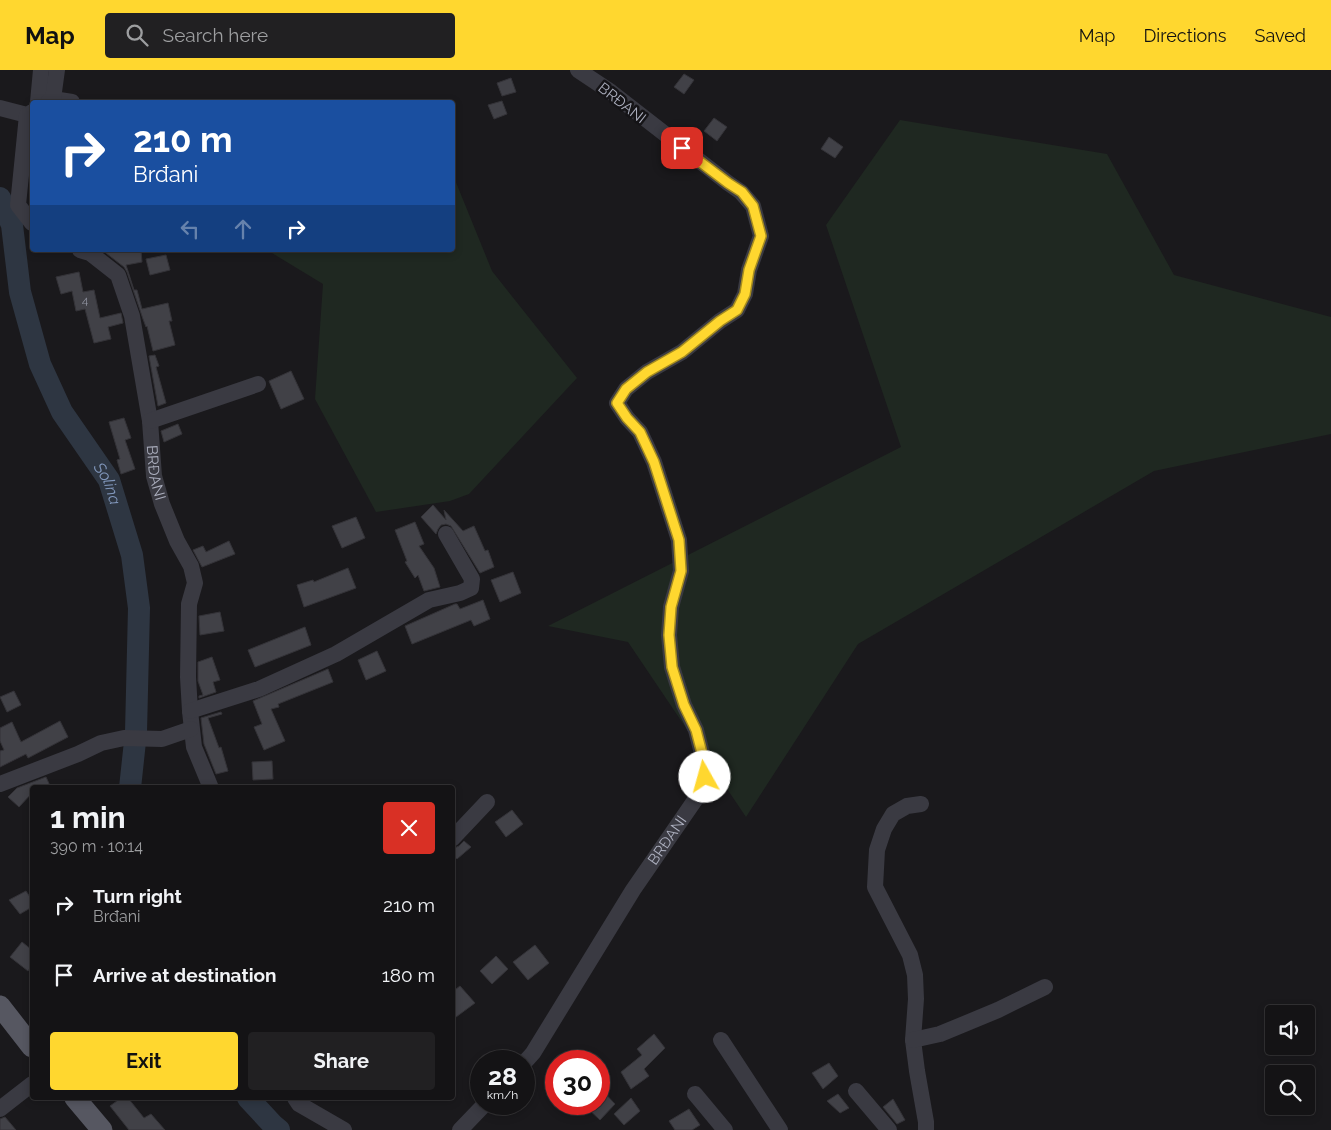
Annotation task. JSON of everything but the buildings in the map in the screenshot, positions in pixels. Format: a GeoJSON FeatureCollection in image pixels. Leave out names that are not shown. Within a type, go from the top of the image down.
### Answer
{"type":"FeatureCollection","features":[{"type":"Feature","properties":{"kind":"main road"},"geometry":{"type":"LineString","coordinates":[[0,1006],[30,1044]]}},
{"type":"Feature","properties":{"kind":"main road"},"geometry":{"type":"LineString","coordinates":[[77,1100],[102,1130]]}},
{"type":"Feature","properties":{"kind":"street"},"geometry":{"type":"LineString","coordinates":[[41,70],[46,100]]}},
{"type":"Feature","properties":{"kind":"street"},"geometry":{"type":"LineString","coordinates":[[46,100],[57,70]]}},
{"type":"Feature","properties":{"kind":"street","name":"BRĐANI"},"geometry":{"type":"LineString","coordinates":[[535,1050],[633,890],[695,800],[705,777],[704,761],[696,730],[684,705],[672,667],[669,635],[671,607],[681,571],[679,540],[654,462],[640,432],[617,403],[626,389],[647,372],[682,352],[720,321],[737,310],[745,294],[749,270],[761,236],[753,206],[742,192],[720,178],[611,92],[578,70]]}},
{"type":"Feature","properties":{"kind":"street"},"geometry":{"type":"LineString","coordinates":[[0,108],[30,114],[18,205],[30,220]]}},
{"type":"Feature","properties":{"kind":"street","name":"BRĐANI"},"geometry":{"type":"LineString","coordinates":[[85,252],[118,275],[132,316],[150,421],[154,476],[162,504],[177,540],[191,566],[195,583],[189,604],[188,677],[191,728],[194,747],[210,785]]}},
{"type":"Feature","properties":{"kind":"street"},"geometry":{"type":"LineString","coordinates":[[150,421],[258,384]]}},
{"type":"Feature","properties":{"kind":"street"},"geometry":{"type":"LineString","coordinates":[[190,710],[259,689],[336,654],[429,600],[460,593],[471,588],[472,580],[446,534]]}},
{"type":"Feature","properties":{"kind":"street"},"geometry":{"type":"LineString","coordinates":[[0,784],[78,754],[100,742],[124,738],[162,739],[191,728]]}},
{"type":"Feature","properties":{"kind":"street"},"geometry":{"type":"LineString","coordinates":[[455,836],[487,802]]}},
{"type":"Feature","properties":{"kind":"street"},"geometry":{"type":"LineString","coordinates":[[921,804],[906,806],[893,814],[884,829],[877,850],[875,887],[910,956],[915,975],[916,999],[913,1040],[926,1130]]}},
{"type":"Feature","properties":{"kind":"street"},"geometry":{"type":"LineString","coordinates":[[913,1040],[940,1034],[998,1010],[1045,987]]}},
{"type":"Feature","properties":{"kind":"street"},"geometry":{"type":"LineString","coordinates":[[721,1040],[780,1130]]}},
{"type":"Feature","properties":{"kind":"street"},"geometry":{"type":"LineString","coordinates":[[0,1109],[30,1086]]}},
{"type":"Feature","properties":{"kind":"street"},"geometry":{"type":"LineString","coordinates":[[856,1091],[889,1130]]}},
{"type":"Feature","properties":{"kind":"street"},"geometry":{"type":"LineString","coordinates":[[695,1094],[726,1130]]}},
{"type":"Feature","properties":{"kind":"street"},"geometry":{"type":"LineString","coordinates":[[296,1100],[299,1104],[344,1130]]}},
{"type":"Feature","properties":{"kind":"street"},"geometry":{"type":"LineString","coordinates":[[460,1130],[474,1115]]}},
{"type":"Feature","properties":{"kind":"shaded area"},"geometry":{"type":"Polygon","coordinates":[[[900,120],[1107,154],[1174,275],[1331,317],[1331,434],[1154,471],[858,644],[746,817],[628,642],[548,626],[901,447],[826,225],[900,120]]]}},
{"type":"Feature","properties":{"kind":"shaded area"},"geometry":{"type":"Polygon","coordinates":[[[455,180],[492,271],[577,378],[469,494],[450,501],[376,512],[315,399],[323,284],[270,252],[455,252],[455,180]]]}},
{"type":"Feature","properties":{"kind":"waterway","name":"Solina"},"geometry":{"type":"LineString","coordinates":[[0,198],[12,225],[20,292],[40,364],[62,412],[109,480],[132,555],[139,608],[136,732],[130,785]]}},
{"type":"Feature","properties":{"kind":"waterway","name":"Solina"},"geometry":{"type":"LineString","coordinates":[[250,1100],[279,1130]]}},
{"type":"Feature","properties":{"kind":"route"},"geometry":{"type":"LineString","coordinates":[[682,148],[742,192],[753,206],[761,236],[749,270],[745,294],[737,310],[720,321],[682,352],[647,372],[626,389],[617,403],[640,432],[654,462],[679,540],[681,571],[671,607],[669,635],[672,667],[684,705],[696,730],[704,761],[705,777]]}}]}
